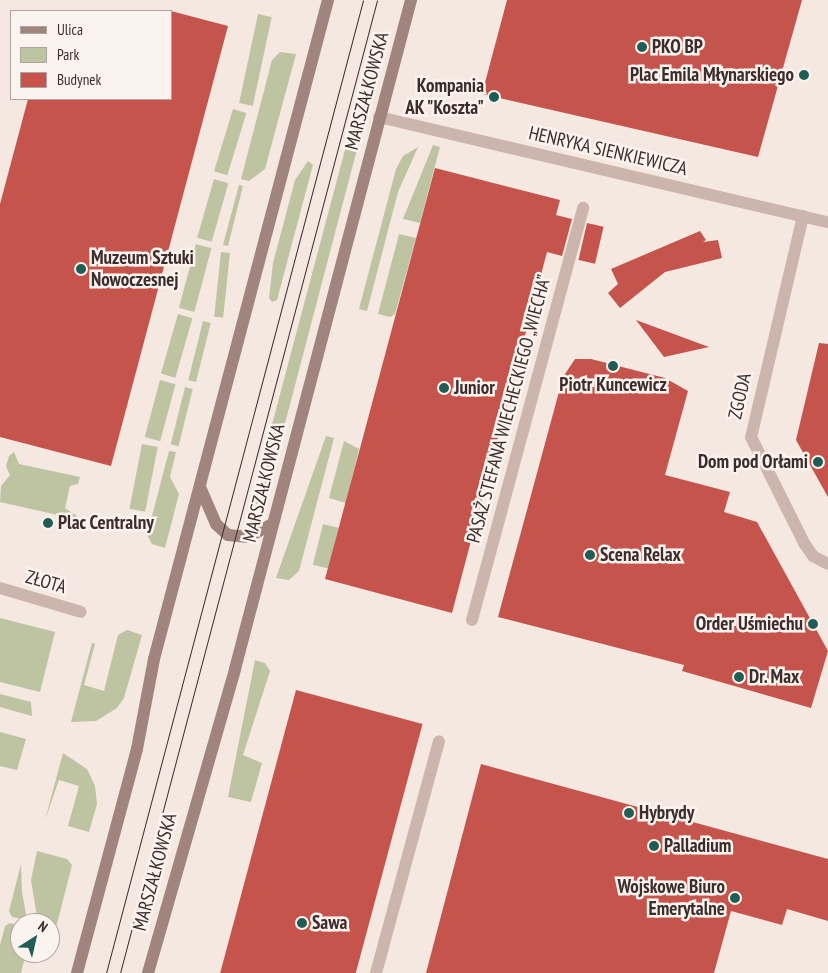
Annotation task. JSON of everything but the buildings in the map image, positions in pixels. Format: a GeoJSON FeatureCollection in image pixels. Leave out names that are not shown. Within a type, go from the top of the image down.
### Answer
{"type":"FeatureCollection","features":[{"type":"Feature","properties":{"kind":"main road"},"geometry":{"type":"LineString","coordinates":[[77,973],[200,486],[328,0]]}},
{"type":"Feature","properties":{"kind":"main road","name":"MARSZAŁKOWSKA"},"geometry":{"type":"LineString","coordinates":[[148,973],[272,524],[412,0]]}},
{"type":"Feature","properties":{"kind":"main road"},"geometry":{"type":"LineString","coordinates":[[200,486],[216,524],[228,535],[248,537],[272,524]]}},
{"type":"Feature","properties":{"kind":"street","name":"HENRYKA SIENKIEWICZA"},"geometry":{"type":"LineString","coordinates":[[380,117],[828,222]]}},
{"type":"Feature","properties":{"kind":"street","name":"PASAŻ STEFANA WIECHECKIEGO „WIECHA”"},"geometry":{"type":"LineString","coordinates":[[472,620],[583,208]]}},
{"type":"Feature","properties":{"kind":"street","name":"ZGODA"},"geometry":{"type":"LineString","coordinates":[[803,216],[751,437],[804,543],[813,556],[828,564]]}},
{"type":"Feature","properties":{"kind":"street","name":"ZŁOTA"},"geometry":{"type":"LineString","coordinates":[[0,588],[81,612]]}},
{"type":"Feature","properties":{"kind":"street"},"geometry":{"type":"LineString","coordinates":[[376,973],[438,741]]}},
{"type":"Feature","properties":{"kind":"green space"},"geometry":{"type":"Polygon","coordinates":[[[258,14],[272,17],[253,106],[239,103],[258,14]]]}},
{"type":"Feature","properties":{"kind":"green space"},"geometry":{"type":"Polygon","coordinates":[[[280,52],[296,54],[265,169],[249,181],[241,179],[272,60],[280,52]]]}},
{"type":"Feature","properties":{"kind":"green space"},"geometry":{"type":"Polygon","coordinates":[[[233,109],[246,113],[227,175],[214,171],[233,109]]]}},
{"type":"Feature","properties":{"kind":"green space"},"geometry":{"type":"Polygon","coordinates":[[[350,131],[358,133],[360,138],[262,511],[249,511],[350,131]]]}},
{"type":"Feature","properties":{"kind":"green space"},"geometry":{"type":"Polygon","coordinates":[[[433,145],[440,147],[420,223],[403,219],[433,145]]]}},
{"type":"Feature","properties":{"kind":"green space"},"geometry":{"type":"Polygon","coordinates":[[[418,147],[398,192],[367,311],[359,309],[396,169],[403,156],[418,147]]]}},
{"type":"Feature","properties":{"kind":"green space"},"geometry":{"type":"Polygon","coordinates":[[[308,161],[313,165],[277,300],[272,302],[269,298],[273,263],[295,180],[308,161]]]}},
{"type":"Feature","properties":{"kind":"green space"},"geometry":{"type":"Polygon","coordinates":[[[214,179],[228,183],[212,242],[197,238],[214,179]]]}},
{"type":"Feature","properties":{"kind":"green space"},"geometry":{"type":"Polygon","coordinates":[[[239,185],[243,186],[228,246],[223,245],[239,185]]]}},
{"type":"Feature","properties":{"kind":"green space"},"geometry":{"type":"Polygon","coordinates":[[[399,234],[416,238],[395,314],[390,317],[378,314],[399,234]]]}},
{"type":"Feature","properties":{"kind":"green space"},"geometry":{"type":"Polygon","coordinates":[[[196,244],[211,248],[194,312],[179,308],[196,244]]]}},
{"type":"Feature","properties":{"kind":"green space"},"geometry":{"type":"Polygon","coordinates":[[[221,252],[230,253],[223,318],[214,317],[221,252]]]}},
{"type":"Feature","properties":{"kind":"green space"},"geometry":{"type":"Polygon","coordinates":[[[178,314],[192,318],[175,378],[161,374],[178,314]]]}},
{"type":"Feature","properties":{"kind":"green space"},"geometry":{"type":"Polygon","coordinates":[[[203,321],[211,323],[196,382],[188,380],[203,321]]]}},
{"type":"Feature","properties":{"kind":"green space"},"geometry":{"type":"Polygon","coordinates":[[[160,380],[175,384],[160,441],[145,437],[160,380]]]}},
{"type":"Feature","properties":{"kind":"green space"},"geometry":{"type":"Polygon","coordinates":[[[185,387],[193,389],[178,446],[171,444],[185,387]]]}},
{"type":"Feature","properties":{"kind":"green space"},"geometry":{"type":"Polygon","coordinates":[[[326,436],[334,438],[299,571],[289,580],[276,578],[326,436]]]}},
{"type":"Feature","properties":{"kind":"green space"},"geometry":{"type":"Polygon","coordinates":[[[344,441],[359,449],[346,503],[329,498],[344,441]]]}},
{"type":"Feature","properties":{"kind":"green space"},"geometry":{"type":"Polygon","coordinates":[[[142,444],[158,447],[145,512],[129,509],[142,444]]]}},
{"type":"Feature","properties":{"kind":"green space"},"geometry":{"type":"Polygon","coordinates":[[[169,451],[176,452],[170,477],[179,494],[165,548],[152,544],[147,535],[169,451]]]}},
{"type":"Feature","properties":{"kind":"green space"},"geometry":{"type":"Polygon","coordinates":[[[14,452],[19,464],[80,477],[78,484],[70,486],[65,508],[77,516],[70,523],[59,520],[58,515],[0,502],[1,486],[10,475],[6,466],[9,456],[14,452]]]}},
{"type":"Feature","properties":{"kind":"green space"},"geometry":{"type":"Polygon","coordinates":[[[323,524],[339,528],[328,569],[313,565],[323,524]]]}},
{"type":"Feature","properties":{"kind":"green space"},"geometry":{"type":"Polygon","coordinates":[[[0,618],[55,632],[40,692],[0,682],[0,618]]]}},
{"type":"Feature","properties":{"kind":"green space"},"geometry":{"type":"Polygon","coordinates":[[[127,630],[142,635],[124,698],[117,708],[96,721],[71,722],[92,643],[95,644],[84,685],[104,691],[118,635],[127,630]]]}},
{"type":"Feature","properties":{"kind":"green space"},"geometry":{"type":"Polygon","coordinates":[[[255,660],[265,663],[270,671],[243,755],[262,763],[251,802],[228,797],[255,660]]]}},
{"type":"Feature","properties":{"kind":"green space"},"geometry":{"type":"Polygon","coordinates":[[[0,694],[31,702],[32,716],[0,707],[0,694]]]}},
{"type":"Feature","properties":{"kind":"green space"},"geometry":{"type":"Polygon","coordinates":[[[0,732],[26,739],[17,770],[0,766],[0,732]]]}},
{"type":"Feature","properties":{"kind":"green space"},"geometry":{"type":"Polygon","coordinates":[[[63,753],[87,769],[95,786],[97,804],[89,832],[68,826],[79,786],[59,780],[45,820],[63,753]]]}},
{"type":"Feature","properties":{"kind":"green space"},"geometry":{"type":"Polygon","coordinates":[[[37,851],[67,859],[72,865],[60,913],[36,913],[31,880],[37,851]]]}},
{"type":"Feature","properties":{"kind":"green space"},"geometry":{"type":"Polygon","coordinates":[[[21,864],[22,892],[26,913],[10,913],[21,864]]]}},
{"type":"Feature","properties":{"kind":"green space"},"geometry":{"type":"Polygon","coordinates":[[[10,923],[10,963],[24,963],[21,973],[0,973],[0,945],[5,926],[10,923]]]}},
{"type":"Feature","properties":{"kind":"tram line"},"geometry":{"type":"LineString","coordinates":[[106,973],[363,0]]}},
{"type":"Feature","properties":{"kind":"tram line"},"geometry":{"type":"LineString","coordinates":[[120,973],[377,0]]}},
{"type":"Feature","properties":{"kind":"place","name":"PKO BP"},"geometry":{"type":"Point","coordinates":[642,47]}},
{"type":"Feature","properties":{"kind":"place","name":"Plac Emila Młynarskiego"},"geometry":{"type":"Point","coordinates":[804,75]}},
{"type":"Feature","properties":{"kind":"place","name":"Kompania AK \"Koszta\""},"geometry":{"type":"Point","coordinates":[494,97]}},
{"type":"Feature","properties":{"kind":"place","name":"Muzeum Sztuki Nowoczesnej"},"geometry":{"type":"Point","coordinates":[81,269]}},
{"type":"Feature","properties":{"kind":"place","name":"Piotr Kuncewicz"},"geometry":{"type":"Point","coordinates":[613,366]}},
{"type":"Feature","properties":{"kind":"place","name":"Junior"},"geometry":{"type":"Point","coordinates":[444,388]}},
{"type":"Feature","properties":{"kind":"place","name":"Dom pod Orłami"},"geometry":{"type":"Point","coordinates":[818,462]}},
{"type":"Feature","properties":{"kind":"place","name":"Plac Centralny"},"geometry":{"type":"Point","coordinates":[48,523]}},
{"type":"Feature","properties":{"kind":"place","name":"Scena Relax"},"geometry":{"type":"Point","coordinates":[590,555]}},
{"type":"Feature","properties":{"kind":"place","name":"Order Uśmiechu"},"geometry":{"type":"Point","coordinates":[813,624]}},
{"type":"Feature","properties":{"kind":"place","name":"Dr. Max"},"geometry":{"type":"Point","coordinates":[739,677]}},
{"type":"Feature","properties":{"kind":"place","name":"Hybrydy"},"geometry":{"type":"Point","coordinates":[629,813]}},
{"type":"Feature","properties":{"kind":"place","name":"Palladium"},"geometry":{"type":"Point","coordinates":[654,846]}},
{"type":"Feature","properties":{"kind":"place","name":"Wojskowe Biuro Emerytalne"},"geometry":{"type":"Point","coordinates":[735,898]}},
{"type":"Feature","properties":{"kind":"place","name":"Sawa"},"geometry":{"type":"Point","coordinates":[302,923]}}]}
